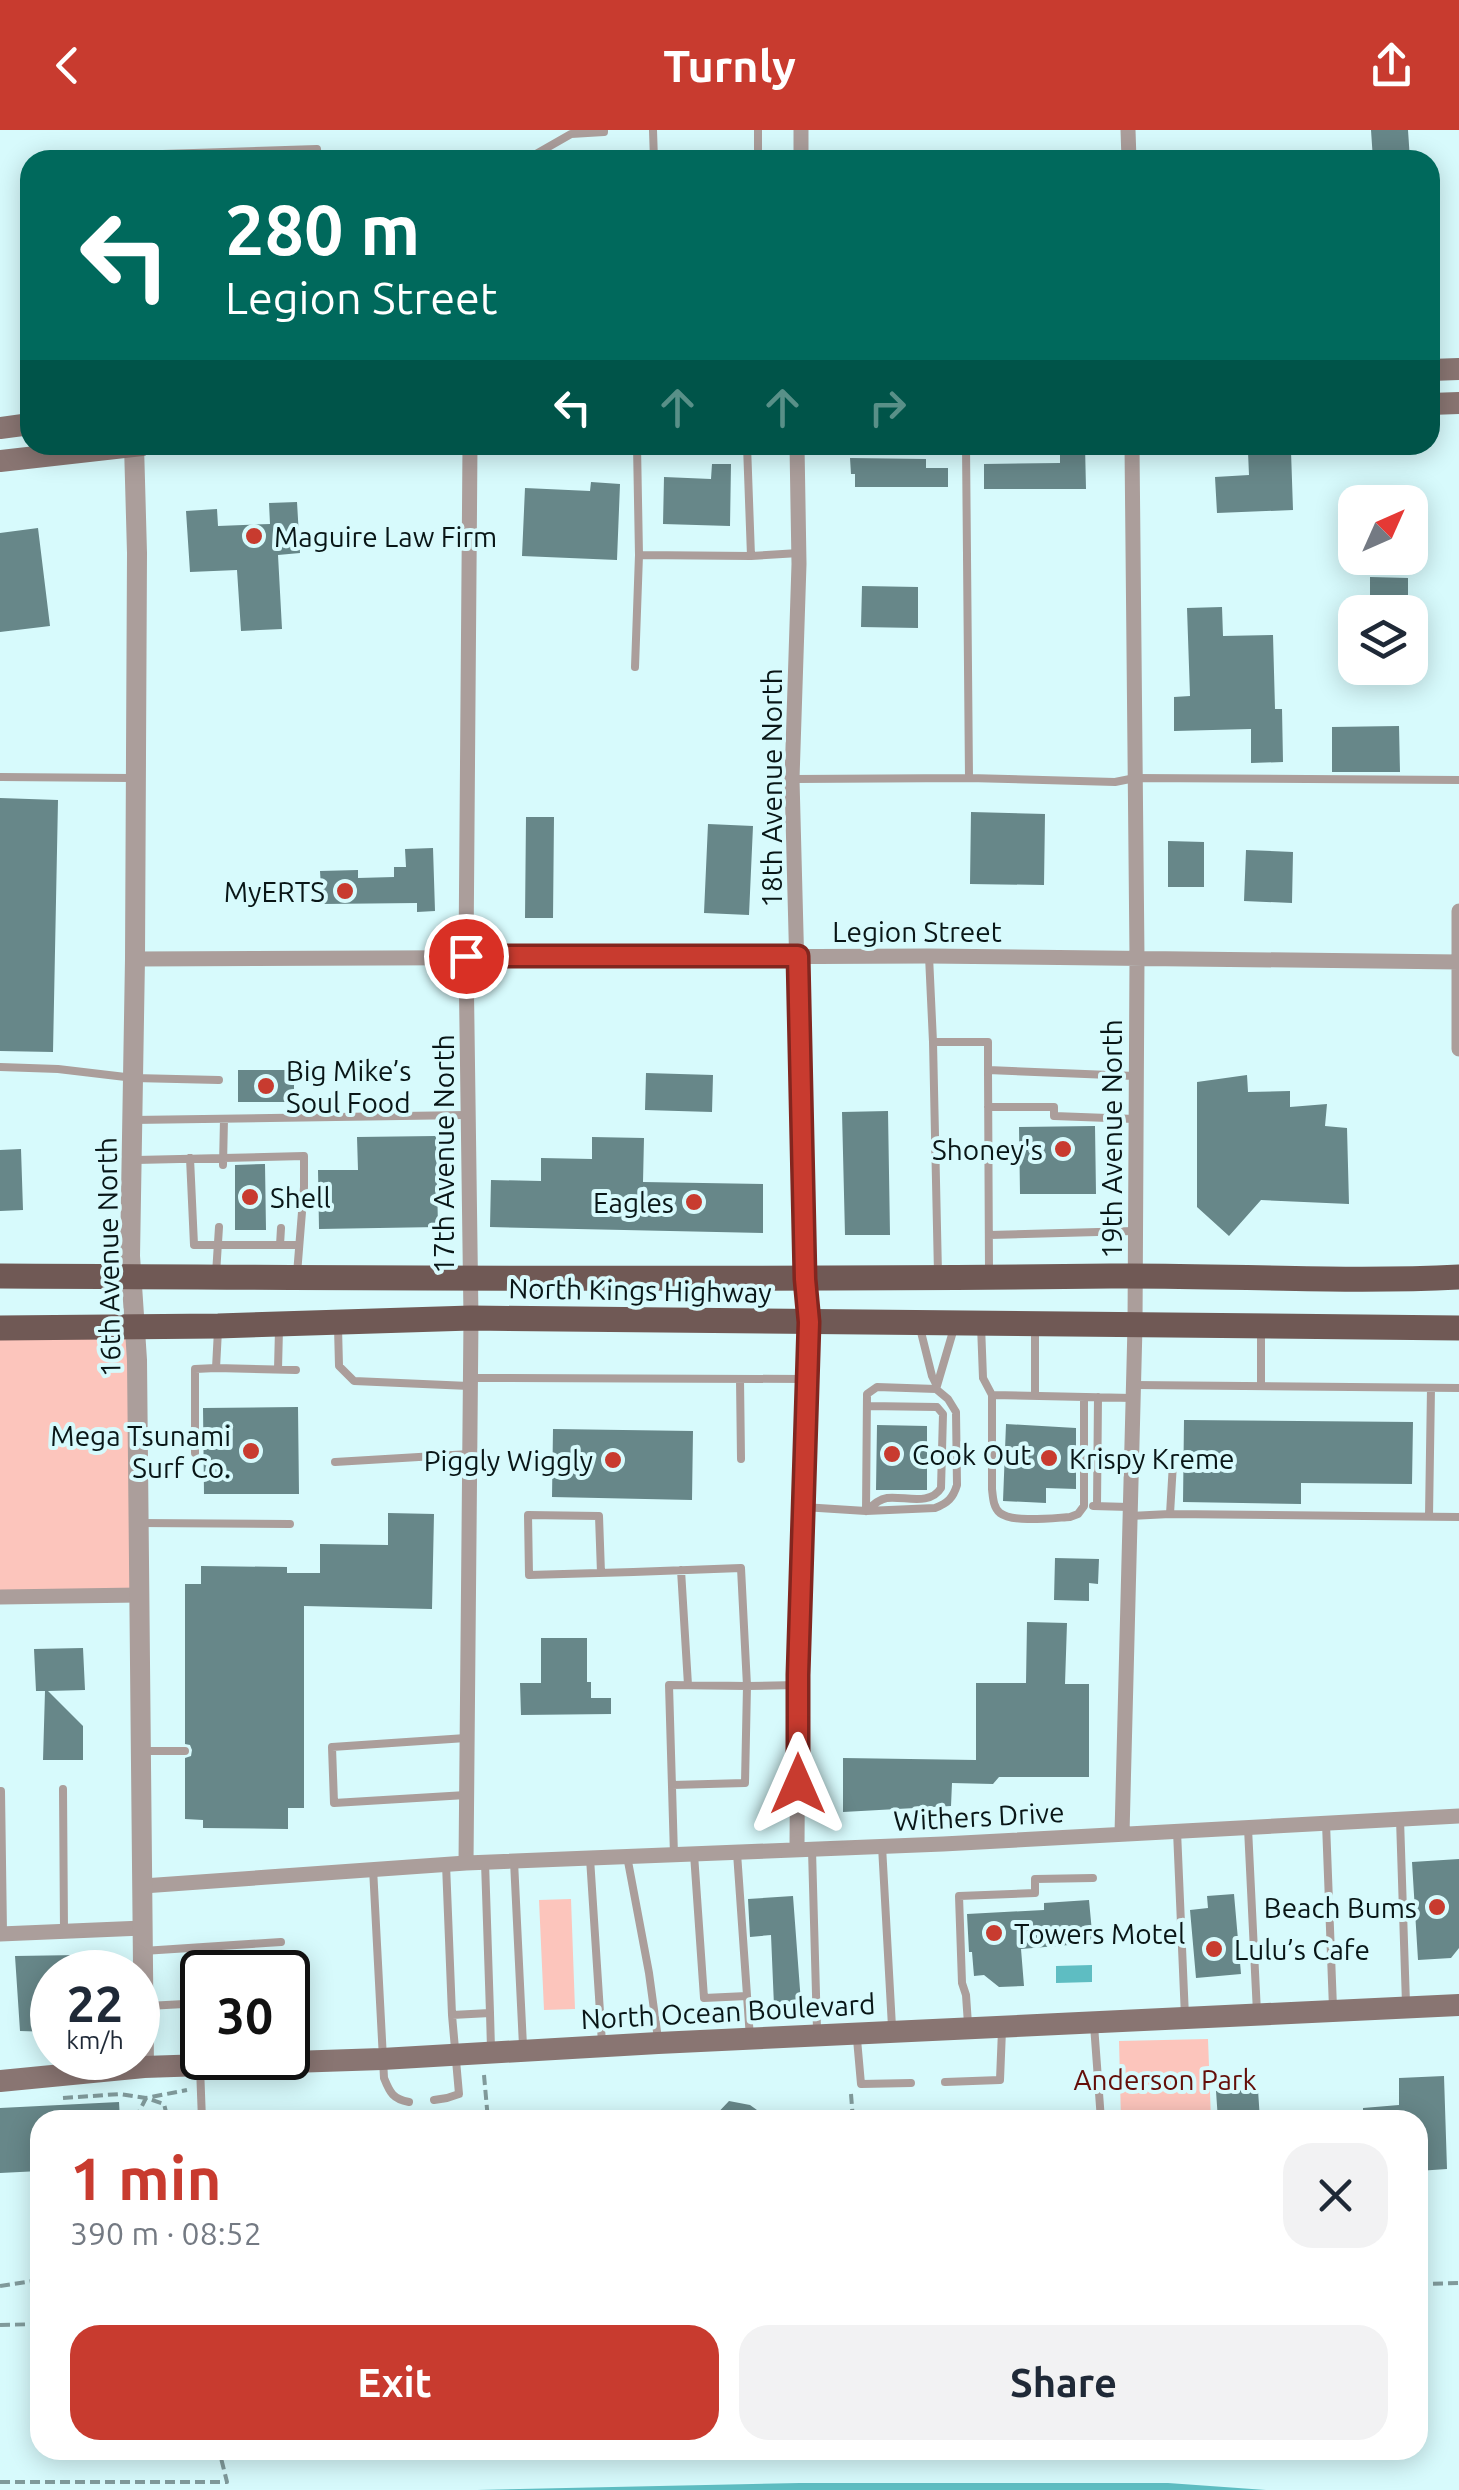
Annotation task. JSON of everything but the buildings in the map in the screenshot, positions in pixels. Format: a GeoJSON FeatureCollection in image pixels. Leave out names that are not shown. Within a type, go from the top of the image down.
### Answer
{"type":"FeatureCollection","features":[{"type":"Feature","properties":{"kind":"main road"},"geometry":{"type":"LineString","coordinates":[[0,460],[45,455]]}},
{"type":"Feature","properties":{"kind":"main road","name":"North Kings Highway"},"geometry":{"type":"LineString","coordinates":[[0,1276],[1135,1276],[1392,1280],[1459,1277]]}},
{"type":"Feature","properties":{"kind":"main road","name":"North Kings Highway"},"geometry":{"type":"LineString","coordinates":[[0,1328],[470,1318],[1459,1328]]}},
{"type":"Feature","properties":{"kind":"main road","name":"North Ocean Boulevard"},"geometry":{"type":"LineString","coordinates":[[310,2066],[382,2059],[456,2065],[488,2063],[523,2051],[1459,2004]]}},
{"type":"Feature","properties":{"kind":"main road","name":"North Ocean Boulevard"},"geometry":{"type":"LineString","coordinates":[[0,2081],[30,2078]]}},
{"type":"Feature","properties":{"kind":"street","name":"16th Avenue North"},"geometry":{"type":"LineString","coordinates":[[134,455],[137,553],[131,1277],[139,1523],[144,1950]]}},
{"type":"Feature","properties":{"kind":"street","name":"17th Avenue North"},"geometry":{"type":"LineString","coordinates":[[466,1863],[470,455]]}},
{"type":"Feature","properties":{"kind":"street","name":"18th Avenue North"},"geometry":{"type":"LineString","coordinates":[[797,455],[799,553],[792,779],[809,1322],[798,1686],[804,1850]]}},
{"type":"Feature","properties":{"kind":"street","name":"19th Avenue North"},"geometry":{"type":"LineString","coordinates":[[1122,1834],[1135,1326],[1137,956],[1132,455]]}},
{"type":"Feature","properties":{"kind":"street"},"geometry":{"type":"LineString","coordinates":[[1459,911],[1459,1049]]}},
{"type":"Feature","properties":{"kind":"street","name":"Legion Street"},"geometry":{"type":"LineString","coordinates":[[135,959],[1137,956],[1459,962]]}},
{"type":"Feature","properties":{"kind":"street"},"geometry":{"type":"LineString","coordinates":[[0,1596],[140,1595]]}},
{"type":"Feature","properties":{"kind":"street","name":"Withers Drive"},"geometry":{"type":"LineString","coordinates":[[143,1886],[446,1864],[1459,1816]]}},
{"type":"Feature","properties":{"kind":"street"},"geometry":{"type":"LineString","coordinates":[[2,1934],[143,1928]]}},
{"type":"Feature","properties":{"kind":"lane"},"geometry":{"type":"LineString","coordinates":[[546,150],[571,132],[604,130]]}},
{"type":"Feature","properties":{"kind":"lane"},"geometry":{"type":"LineString","coordinates":[[286,150],[317,150]]}},
{"type":"Feature","properties":{"kind":"lane"},"geometry":{"type":"LineString","coordinates":[[635,667],[637,455]]}},
{"type":"Feature","properties":{"kind":"lane"},"geometry":{"type":"LineString","coordinates":[[746,455],[751,556]]}},
{"type":"Feature","properties":{"kind":"lane"},"geometry":{"type":"LineString","coordinates":[[966,455],[970,778]]}},
{"type":"Feature","properties":{"kind":"lane"},"geometry":{"type":"LineString","coordinates":[[639,555],[799,553]]}},
{"type":"Feature","properties":{"kind":"lane"},"geometry":{"type":"LineString","coordinates":[[0,777],[136,778]]}},
{"type":"Feature","properties":{"kind":"lane"},"geometry":{"type":"LineString","coordinates":[[792,779],[1459,780]]}},
{"type":"Feature","properties":{"kind":"lane"},"geometry":{"type":"LineString","coordinates":[[929,956],[938,1278]]}},
{"type":"Feature","properties":{"kind":"lane"},"geometry":{"type":"LineString","coordinates":[[933,1042],[988,1042],[989,1278]]}},
{"type":"Feature","properties":{"kind":"lane"},"geometry":{"type":"LineString","coordinates":[[0,1068],[219,1080]]}},
{"type":"Feature","properties":{"kind":"lane"},"geometry":{"type":"LineString","coordinates":[[988,1070],[1136,1076]]}},
{"type":"Feature","properties":{"kind":"lane"},"geometry":{"type":"LineString","coordinates":[[988,1108],[1054,1107],[1054,1116],[1136,1119]]}},
{"type":"Feature","properties":{"kind":"lane"},"geometry":{"type":"LineString","coordinates":[[133,1120],[468,1115]]}},
{"type":"Feature","properties":{"kind":"lane"},"geometry":{"type":"LineString","coordinates":[[222,1161],[224,1119]]}},
{"type":"Feature","properties":{"kind":"lane"},"geometry":{"type":"LineString","coordinates":[[284,1155],[284,1166]]}},
{"type":"Feature","properties":{"kind":"lane"},"geometry":{"type":"LineString","coordinates":[[131,1160],[222,1161],[304,1156],[296,1278]]}},
{"type":"Feature","properties":{"kind":"lane"},"geometry":{"type":"LineString","coordinates":[[190,1158],[194,1245],[299,1245]]}},
{"type":"Feature","properties":{"kind":"lane"},"geometry":{"type":"LineString","coordinates":[[216,1278],[219,1227]]}},
{"type":"Feature","properties":{"kind":"lane"},"geometry":{"type":"LineString","coordinates":[[280,1245],[281,1228]]}},
{"type":"Feature","properties":{"kind":"lane"},"geometry":{"type":"LineString","coordinates":[[989,1235],[1135,1230]]}},
{"type":"Feature","properties":{"kind":"lane"},"geometry":{"type":"LineString","coordinates":[[338,1322],[338,1366],[354,1381],[807,1379]]}},
{"type":"Feature","properties":{"kind":"lane"},"geometry":{"type":"LineString","coordinates":[[278,1369],[279,1324]]}},
{"type":"Feature","properties":{"kind":"lane"},"geometry":{"type":"LineString","coordinates":[[803,1507],[935,1508],[953,1497],[957,1486],[956,1412],[936,1386],[919,1324]]}},
{"type":"Feature","properties":{"kind":"lane"},"geometry":{"type":"LineString","coordinates":[[936,1386],[955,1324]]}},
{"type":"Feature","properties":{"kind":"lane"},"geometry":{"type":"LineString","coordinates":[[982,1324],[983,1378],[992,1395],[993,1503],[1001,1513],[1014,1518],[1070,1517],[1084,1506],[1084,1397]]}},
{"type":"Feature","properties":{"kind":"lane"},"geometry":{"type":"LineString","coordinates":[[1035,1325],[1035,1396]]}},
{"type":"Feature","properties":{"kind":"lane"},"geometry":{"type":"LineString","coordinates":[[216,1368],[218,1326]]}},
{"type":"Feature","properties":{"kind":"lane"},"geometry":{"type":"LineString","coordinates":[[1261,1327],[1261,1386]]}},
{"type":"Feature","properties":{"kind":"lane"},"geometry":{"type":"LineString","coordinates":[[195,1453],[195,1369],[296,1370]]}},
{"type":"Feature","properties":{"kind":"lane"},"geometry":{"type":"LineString","coordinates":[[740,1379],[740,1459]]}},
{"type":"Feature","properties":{"kind":"lane"},"geometry":{"type":"LineString","coordinates":[[866,1510],[867,1394],[877,1387],[936,1386]]}},
{"type":"Feature","properties":{"kind":"lane"},"geometry":{"type":"LineString","coordinates":[[992,1395],[1098,1397],[1261,1386],[1459,1388]]}},
{"type":"Feature","properties":{"kind":"lane"},"geometry":{"type":"LineString","coordinates":[[1429,1516],[1430,1388]]}},
{"type":"Feature","properties":{"kind":"lane"},"geometry":{"type":"LineString","coordinates":[[1097,1506],[1098,1397]]}},
{"type":"Feature","properties":{"kind":"lane"},"geometry":{"type":"LineString","coordinates":[[866,1510],[882,1498],[928,1498],[937,1494],[941,1488],[943,1414],[937,1407],[867,1406]]}},
{"type":"Feature","properties":{"kind":"lane"},"geometry":{"type":"LineString","coordinates":[[335,1462],[469,1454]]}},
{"type":"Feature","properties":{"kind":"lane"},"geometry":{"type":"LineString","coordinates":[[1170,1514],[1173,1463]]}},
{"type":"Feature","properties":{"kind":"lane"},"geometry":{"type":"LineString","coordinates":[[1084,1506],[1170,1514],[1459,1517]]}},
{"type":"Feature","properties":{"kind":"lane"},"geometry":{"type":"LineString","coordinates":[[600,1573],[598,1516],[528,1515],[529,1575],[600,1573],[741,1568],[745,1783],[672,1785]]}},
{"type":"Feature","properties":{"kind":"lane"},"geometry":{"type":"LineString","coordinates":[[139,1523],[290,1524]]}},
{"type":"Feature","properties":{"kind":"lane"},"geometry":{"type":"LineString","coordinates":[[681,1570],[688,1685]]}},
{"type":"Feature","properties":{"kind":"lane"},"geometry":{"type":"LineString","coordinates":[[674,1855],[669,1685],[798,1686]]}},
{"type":"Feature","properties":{"kind":"lane"},"geometry":{"type":"LineString","coordinates":[[466,1738],[332,1747],[334,1803],[466,1795]]}},
{"type":"Feature","properties":{"kind":"lane"},"geometry":{"type":"LineString","coordinates":[[140,1751],[185,1751]]}},
{"type":"Feature","properties":{"kind":"lane"},"geometry":{"type":"LineString","coordinates":[[63,1789],[64,1931]]}},
{"type":"Feature","properties":{"kind":"lane"},"geometry":{"type":"LineString","coordinates":[[0,1790],[2,1934]]}},
{"type":"Feature","properties":{"kind":"lane"},"geometry":{"type":"LineString","coordinates":[[1400,1819],[1406,2007]]}},
{"type":"Feature","properties":{"kind":"lane"},"geometry":{"type":"LineString","coordinates":[[1326,1823],[1334,2010]]}},
{"type":"Feature","properties":{"kind":"lane"},"geometry":{"type":"LineString","coordinates":[[1248,1828],[1256,2014]]}},
{"type":"Feature","properties":{"kind":"lane"},"geometry":{"type":"LineString","coordinates":[[1177,1831],[1185,2018]]}},
{"type":"Feature","properties":{"kind":"lane"},"geometry":{"type":"LineString","coordinates":[[882,1846],[892,2032]]}},
{"type":"Feature","properties":{"kind":"lane"},"geometry":{"type":"LineString","coordinates":[[804,1850],[817,2036]]}},
{"type":"Feature","properties":{"kind":"lane"},"geometry":{"type":"LineString","coordinates":[[737,1852],[750,2040]]}},
{"type":"Feature","properties":{"kind":"lane"},"geometry":{"type":"LineString","coordinates":[[694,1854],[704,1998],[748,1996]]}},
{"type":"Feature","properties":{"kind":"lane"},"geometry":{"type":"LineString","coordinates":[[627,1856],[658,2043]]}},
{"type":"Feature","properties":{"kind":"lane"},"geometry":{"type":"LineString","coordinates":[[590,1858],[602,2047]]}},
{"type":"Feature","properties":{"kind":"lane"},"geometry":{"type":"LineString","coordinates":[[514,1861],[523,2051]]}},
{"type":"Feature","properties":{"kind":"lane"},"geometry":{"type":"LineString","coordinates":[[485,1862],[488,2063]]}},
{"type":"Feature","properties":{"kind":"lane"},"geometry":{"type":"LineString","coordinates":[[434,2100],[459,2094],[446,1864]]}},
{"type":"Feature","properties":{"kind":"lane"},"geometry":{"type":"LineString","coordinates":[[373,1868],[384,2078],[396,2100],[409,2102]]}},
{"type":"Feature","properties":{"kind":"lane"},"geometry":{"type":"LineString","coordinates":[[969,2029],[962,1983],[959,1896],[1034,1893],[1034,1879],[1093,1878]]}},
{"type":"Feature","properties":{"kind":"lane"},"geometry":{"type":"LineString","coordinates":[[159,1950],[281,1942]]}},
{"type":"Feature","properties":{"kind":"lane"},"geometry":{"type":"LineString","coordinates":[[452,2015],[490,2013]]}},
{"type":"Feature","properties":{"kind":"lane"},"geometry":{"type":"LineString","coordinates":[[1094,2022],[1100,2110]]}},
{"type":"Feature","properties":{"kind":"lane"},"geometry":{"type":"LineString","coordinates":[[945,2082],[1000,2080],[1002,2027]]}},
{"type":"Feature","properties":{"kind":"lane"},"geometry":{"type":"LineString","coordinates":[[856,2034],[861,2084],[911,2083]]}},
{"type":"Feature","properties":{"kind":"lane"},"geometry":{"type":"LineString","coordinates":[[200,2080],[202,2110]]}},
{"type":"Feature","properties":{"kind":"path"},"geometry":{"type":"LineString","coordinates":[[456,2065],[488,2063],[488,2110]]}},
{"type":"Feature","properties":{"kind":"path"},"geometry":{"type":"LineString","coordinates":[[140,2110],[146,2098],[192,2080]]}},
{"type":"Feature","properties":{"kind":"path"},"geometry":{"type":"LineString","coordinates":[[52,2099],[120,2094],[164,2104],[166,2110]]}},
{"type":"Feature","properties":{"kind":"path"},"geometry":{"type":"LineString","coordinates":[[0,2286],[30,2282]]}},
{"type":"Feature","properties":{"kind":"path"},"geometry":{"type":"LineString","coordinates":[[1428,2284],[1459,2282]]}},
{"type":"Feature","properties":{"kind":"path"},"geometry":{"type":"LineString","coordinates":[[0,2325],[30,2324]]}},
{"type":"Feature","properties":{"kind":"path"},"geometry":{"type":"LineString","coordinates":[[0,2482],[227,2482],[222,2460]]}},
{"type":"Feature","properties":{"kind":"green space"},"geometry":{"type":"Polygon","coordinates":[[[135,1327],[140,1595],[0,1597],[0,1328],[135,1327]]]}},
{"type":"Feature","properties":{"kind":"green space"},"geometry":{"type":"Polygon","coordinates":[[[571,1899],[575,2009],[544,2010],[539,1900],[571,1899]]]}},
{"type":"Feature","properties":{"kind":"green space","name":"Anderson Park"},"geometry":{"type":"Polygon","coordinates":[[[1208,2039],[1211,2110],[1121,2110],[1119,2041],[1208,2039]]]}},
{"type":"Feature","properties":{"kind":"water"},"geometry":{"type":"Polygon","coordinates":[[[1092,1965],[1092,1982],[1056,1983],[1056,1966],[1092,1965]]]}},
{"type":"Feature","properties":{"kind":"water"},"geometry":{"type":"Polygon","coordinates":[[[800,2483],[1168,2483],[1266,2490],[477,2490],[800,2483]]]}},
{"type":"Feature","properties":{"kind":"place","name":"Maguire Law Firm"},"geometry":{"type":"Point","coordinates":[254,536]}},
{"type":"Feature","properties":{"kind":"place","name":"MyERTS"},"geometry":{"type":"Point","coordinates":[345,891]}},
{"type":"Feature","properties":{"kind":"place","name":"Big Mike’s Soul Food"},"geometry":{"type":"Point","coordinates":[266,1086]}},
{"type":"Feature","properties":{"kind":"place","name":"Shoney's"},"geometry":{"type":"Point","coordinates":[1063,1149]}},
{"type":"Feature","properties":{"kind":"place","name":"Shell"},"geometry":{"type":"Point","coordinates":[250,1197]}},
{"type":"Feature","properties":{"kind":"place","name":"Eagles"},"geometry":{"type":"Point","coordinates":[694,1202]}},
{"type":"Feature","properties":{"kind":"place","name":"Mega Tsunami Surf Co."},"geometry":{"type":"Point","coordinates":[251,1451]}},
{"type":"Feature","properties":{"kind":"place","name":"Cook Out"},"geometry":{"type":"Point","coordinates":[892,1454]}},
{"type":"Feature","properties":{"kind":"place","name":"Krispy Kreme"},"geometry":{"type":"Point","coordinates":[1049,1458]}},
{"type":"Feature","properties":{"kind":"place","name":"Piggly Wiggly"},"geometry":{"type":"Point","coordinates":[613,1460]}},
{"type":"Feature","properties":{"kind":"place","name":"Beach Bums"},"geometry":{"type":"Point","coordinates":[1437,1907]}},
{"type":"Feature","properties":{"kind":"place","name":"Towers Motel"},"geometry":{"type":"Point","coordinates":[994,1933]}},
{"type":"Feature","properties":{"kind":"place","name":"Lulu’s Cafe"},"geometry":{"type":"Point","coordinates":[1214,1949]}},
{"type":"Feature","properties":{"kind":"route"},"geometry":{"type":"LineString","coordinates":[[466,956],[798,956],[809,1322],[798,1784]]}}]}
